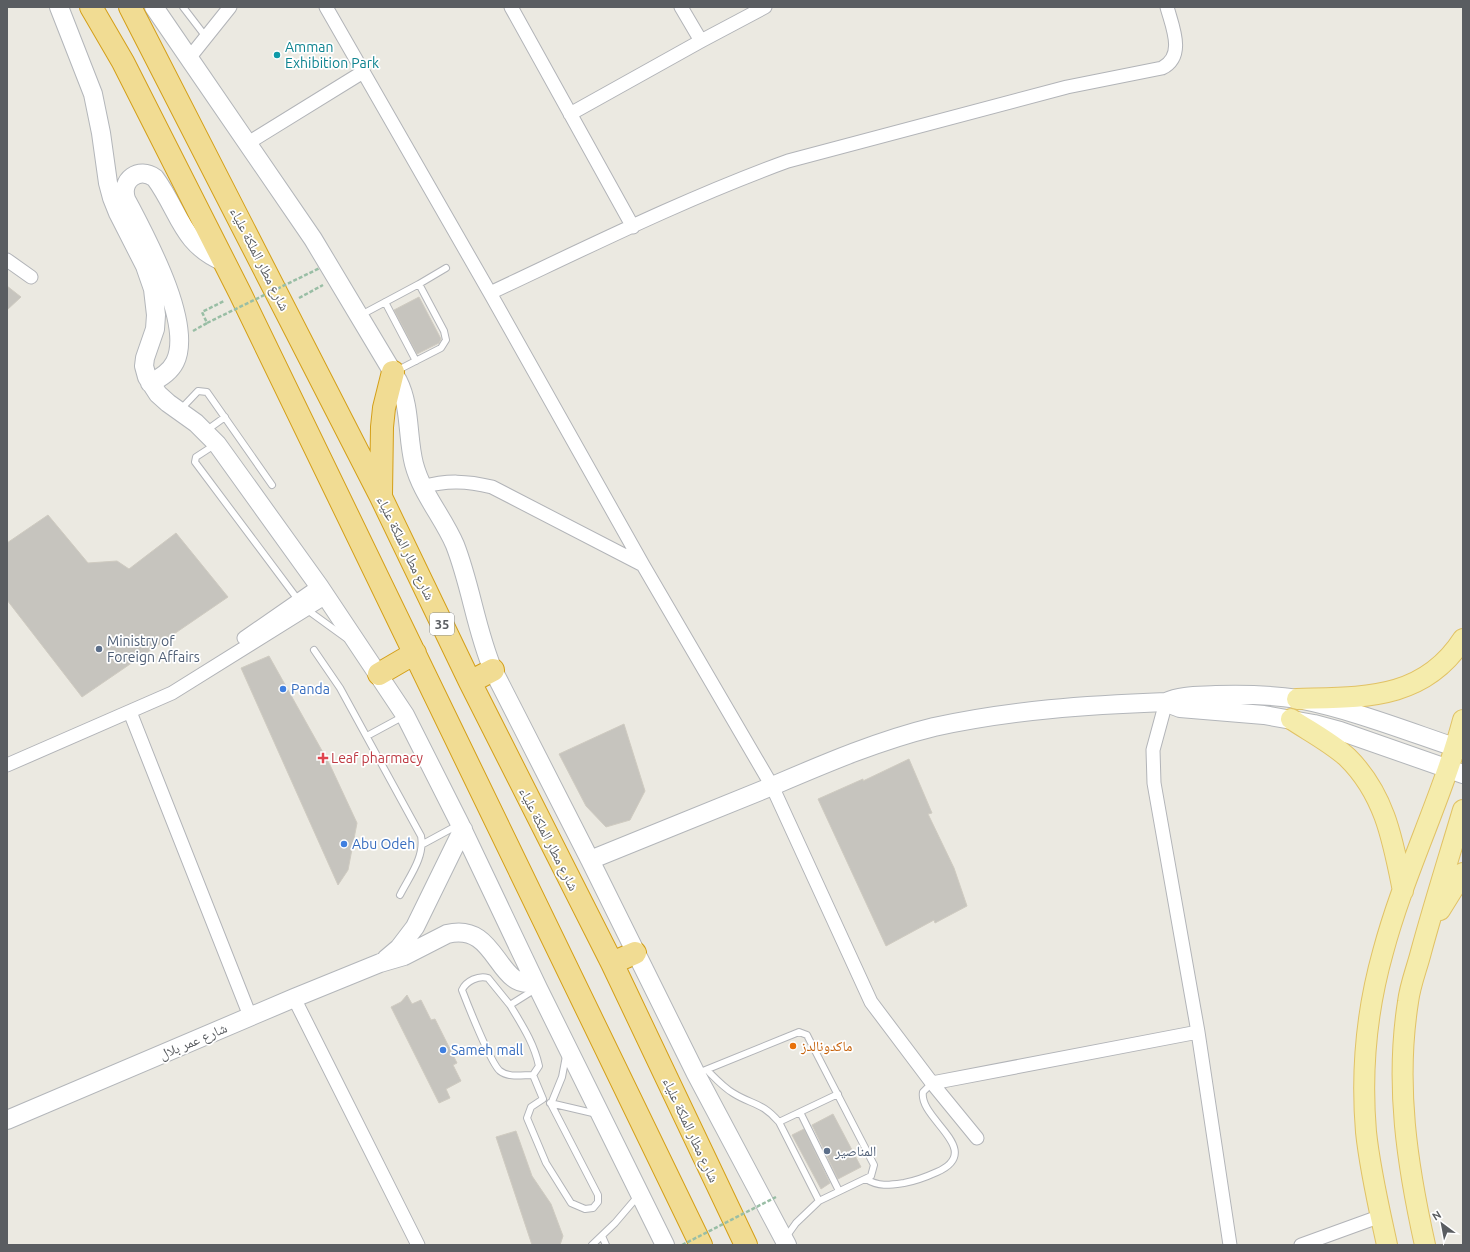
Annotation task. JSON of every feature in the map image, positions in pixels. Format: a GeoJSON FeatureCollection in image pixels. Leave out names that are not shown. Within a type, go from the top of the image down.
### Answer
{"type":"FeatureCollection","features":[{"type":"Feature","properties":{"kind":"highway"},"geometry":{"type":"LineString","coordinates":[[91,7],[123,62],[224,262],[702,1245]]}},
{"type":"Feature","properties":{"kind":"highway","name":"شارع مطار الملكة علياء"},"geometry":{"type":"LineString","coordinates":[[130,7],[381,497],[470,682],[612,963],[746,1245]]}},
{"type":"Feature","properties":{"kind":"highway"},"geometry":{"type":"LineString","coordinates":[[381,497],[382,427],[384,408],[393,372]]}},
{"type":"Feature","properties":{"kind":"highway"},"geometry":{"type":"LineString","coordinates":[[379,674],[415,653]]}},
{"type":"Feature","properties":{"kind":"highway"},"geometry":{"type":"LineString","coordinates":[[470,682],[493,670]]}},
{"type":"Feature","properties":{"kind":"highway"},"geometry":{"type":"LineString","coordinates":[[612,963],[635,953]]}},
{"type":"Feature","properties":{"kind":"main road"},"geometry":{"type":"LineString","coordinates":[[1297,699],[1377,696],[1400,690],[1421,680],[1440,666],[1456,650],[1463,639]]}},
{"type":"Feature","properties":{"kind":"main road"},"geometry":{"type":"LineString","coordinates":[[1291,719],[1331,745],[1346,757],[1371,786],[1388,820],[1403,891]]}},
{"type":"Feature","properties":{"kind":"main road"},"geometry":{"type":"LineString","coordinates":[[1387,1245],[1366,1132],[1365,1057],[1369,1021],[1383,951],[1403,891],[1456,771],[1463,720]]}},
{"type":"Feature","properties":{"kind":"main road"},"geometry":{"type":"LineString","coordinates":[[1425,1245],[1417,1208],[1404,1122],[1402,1085],[1408,1001],[1427,930],[1463,810]]}},
{"type":"Feature","properties":{"kind":"main road"},"geometry":{"type":"LineString","coordinates":[[1427,930],[1463,873]]}},
{"type":"Feature","properties":{"kind":"street"},"geometry":{"type":"LineString","coordinates":[[59,7],[93,94],[101,133],[105,169],[112,198],[145,266],[153,288],[155,322],[144,366],[150,383],[158,394],[211,438],[323,591],[405,715],[462,826],[536,985],[666,1245]]}},
{"type":"Feature","properties":{"kind":"street"},"geometry":{"type":"LineString","coordinates":[[154,7],[190,57],[326,259],[403,391],[406,400],[412,453],[422,487],[455,546],[482,644],[493,670],[590,860],[635,953],[702,1072],[786,1242]]}},
{"type":"Feature","properties":{"kind":"street"},"geometry":{"type":"LineString","coordinates":[[190,57],[230,7]]}},
{"type":"Feature","properties":{"kind":"street"},"geometry":{"type":"LineString","coordinates":[[326,7],[490,292],[643,565],[772,786],[864,989],[880,1016],[977,1138]]}},
{"type":"Feature","properties":{"kind":"street"},"geometry":{"type":"LineString","coordinates":[[511,7],[633,227]]}},
{"type":"Feature","properties":{"kind":"street"},"geometry":{"type":"LineString","coordinates":[[681,7],[701,41]]}},
{"type":"Feature","properties":{"kind":"street"},"geometry":{"type":"LineString","coordinates":[[570,114],[765,7]]}},
{"type":"Feature","properties":{"kind":"street"},"geometry":{"type":"LineString","coordinates":[[490,292],[753,174],[788,161],[1067,87],[1162,68],[1170,64],[1174,59],[1176,50],[1174,31],[1167,7]]}},
{"type":"Feature","properties":{"kind":"street"},"geometry":{"type":"LineString","coordinates":[[248,143],[363,72]]}},
{"type":"Feature","properties":{"kind":"street"},"geometry":{"type":"LineString","coordinates":[[150,383],[165,375],[175,361],[179,347],[178,328],[160,265],[126,199],[125,188],[130,178],[140,173],[151,175],[155,178],[190,238],[205,252],[224,262]]}},
{"type":"Feature","properties":{"kind":"street"},"geometry":{"type":"LineString","coordinates":[[7,260],[31,277]]}},
{"type":"Feature","properties":{"kind":"street"},"geometry":{"type":"LineString","coordinates":[[422,487],[439,482],[457,481],[492,487],[643,565]]}},
{"type":"Feature","properties":{"kind":"street"},"geometry":{"type":"LineString","coordinates":[[7,765],[172,693],[323,591]]}},
{"type":"Feature","properties":{"kind":"street"},"geometry":{"type":"LineString","coordinates":[[590,860],[772,786],[838,757],[882,742],[941,726],[1039,709],[1166,702],[1189,697],[1245,694],[1297,699],[1348,712],[1459,749]]}},
{"type":"Feature","properties":{"kind":"street"},"geometry":{"type":"LineString","coordinates":[[1166,702],[1180,708],[1291,719],[1340,731],[1456,771]]}},
{"type":"Feature","properties":{"kind":"street"},"geometry":{"type":"LineString","coordinates":[[1166,702],[1153,750],[1154,783],[1198,1032],[1230,1245]]}},
{"type":"Feature","properties":{"kind":"street"},"geometry":{"type":"LineString","coordinates":[[130,712],[250,1016]]}},
{"type":"Feature","properties":{"kind":"street","name":"شارع عمر بلال"},"geometry":{"type":"LineString","coordinates":[[380,963],[400,948],[416,927],[462,826]]}},
{"type":"Feature","properties":{"kind":"street","name":"شارع عمر بلال"},"geometry":{"type":"LineString","coordinates":[[7,1120],[250,1016],[380,963],[404,956],[447,934],[461,932],[475,936],[482,940],[516,981],[536,985]]}},
{"type":"Feature","properties":{"kind":"street"},"geometry":{"type":"LineString","coordinates":[[294,998],[418,1245]]}},
{"type":"Feature","properties":{"kind":"street"},"geometry":{"type":"LineString","coordinates":[[932,1083],[1198,1032]]}},
{"type":"Feature","properties":{"kind":"street"},"geometry":{"type":"LineString","coordinates":[[1300,1245],[1381,1216]]}},
{"type":"Feature","properties":{"kind":"lane"},"geometry":{"type":"LineString","coordinates":[[183,7],[206,37]]}},
{"type":"Feature","properties":{"kind":"lane"},"geometry":{"type":"LineString","coordinates":[[360,316],[446,268]]}},
{"type":"Feature","properties":{"kind":"lane"},"geometry":{"type":"LineString","coordinates":[[393,372],[441,348],[446,340],[444,331],[419,284]]}},
{"type":"Feature","properties":{"kind":"lane"},"geometry":{"type":"LineString","coordinates":[[384,302],[416,361]]}},
{"type":"Feature","properties":{"kind":"lane"},"geometry":{"type":"LineString","coordinates":[[179,411],[198,391],[203,390],[207,392],[272,485]]}},
{"type":"Feature","properties":{"kind":"lane"},"geometry":{"type":"LineString","coordinates":[[225,417],[196,457],[195,462],[302,605],[363,650]]}},
{"type":"Feature","properties":{"kind":"lane"},"geometry":{"type":"LineString","coordinates":[[314,650],[332,674],[418,829],[423,844],[420,856],[400,895]]}},
{"type":"Feature","properties":{"kind":"lane"},"geometry":{"type":"LineString","coordinates":[[367,736],[405,715]]}},
{"type":"Feature","properties":{"kind":"lane"},"geometry":{"type":"LineString","coordinates":[[423,844],[462,826]]}},
{"type":"Feature","properties":{"kind":"lane"},"geometry":{"type":"LineString","coordinates":[[479,977],[488,978],[510,1005],[529,1037],[537,1056],[539,1066],[533,1075],[511,1076],[498,1070],[473,1020],[462,990],[466,983],[479,977]]}},
{"type":"Feature","properties":{"kind":"lane"},"geometry":{"type":"LineString","coordinates":[[510,1005],[536,985]]}},
{"type":"Feature","properties":{"kind":"lane"},"geometry":{"type":"LineString","coordinates":[[702,1072],[799,1032],[807,1035],[874,1165],[871,1176],[819,1201],[796,1223],[786,1242]]}},
{"type":"Feature","properties":{"kind":"lane"},"geometry":{"type":"LineString","coordinates":[[543,1099],[531,1107],[527,1118],[546,1163],[571,1203],[586,1209],[593,1208],[598,1202],[598,1195],[551,1104],[562,1077],[568,1048]]}},
{"type":"Feature","properties":{"kind":"lane"},"geometry":{"type":"LineString","coordinates":[[702,1072],[732,1093],[765,1108],[779,1122],[819,1201]]}},
{"type":"Feature","properties":{"kind":"lane"},"geometry":{"type":"LineString","coordinates":[[533,1075],[543,1099],[551,1104],[577,1109],[601,1116]]}},
{"type":"Feature","properties":{"kind":"lane"},"geometry":{"type":"LineString","coordinates":[[866,1179],[883,1185],[907,1182],[944,1169],[951,1162],[954,1152],[951,1141],[923,1104],[923,1092],[932,1083]]}},
{"type":"Feature","properties":{"kind":"lane"},"geometry":{"type":"LineString","coordinates":[[779,1122],[838,1094]]}},
{"type":"Feature","properties":{"kind":"lane"},"geometry":{"type":"LineString","coordinates":[[800,1112],[839,1191]]}},
{"type":"Feature","properties":{"kind":"lane"},"geometry":{"type":"LineString","coordinates":[[592,1245],[602,1236],[640,1193]]}},
{"type":"Feature","properties":{"kind":"lane"},"geometry":{"type":"LineString","coordinates":[[602,1236],[606,1245]]}},
{"type":"Feature","properties":{"kind":"path"},"geometry":{"type":"LineString","coordinates":[[212,307],[202,312],[207,323],[320,268]]}},
{"type":"Feature","properties":{"kind":"path"},"geometry":{"type":"LineString","coordinates":[[682,1245],[776,1197]]}},
{"type":"Feature","properties":{"kind":"building"},"geometry":{"type":"Polygon","coordinates":[[[7,286],[21,297],[7,310],[7,286]]]}},
{"type":"Feature","properties":{"kind":"building"},"geometry":{"type":"Polygon","coordinates":[[[419,297],[441,339],[439,343],[417,354],[394,310],[419,297]]]}},
{"type":"Feature","properties":{"kind":"building","name":"Ministry of Foreign Affairs"},"geometry":{"type":"Polygon","coordinates":[[[48,515],[88,563],[117,561],[129,569],[176,533],[228,597],[82,697],[7,600],[7,543],[48,515]]]}},
{"type":"Feature","properties":{"kind":"building"},"geometry":{"type":"Polygon","coordinates":[[[269,656],[330,765],[357,823],[348,870],[338,885],[241,668],[269,656]]]}},
{"type":"Feature","properties":{"kind":"building"},"geometry":{"type":"Polygon","coordinates":[[[624,724],[645,791],[630,820],[606,827],[586,806],[559,754],[624,724]]]}},
{"type":"Feature","properties":{"kind":"building"},"geometry":{"type":"Polygon","coordinates":[[[909,759],[932,813],[928,814],[954,868],[967,906],[935,923],[934,920],[886,946],[818,799],[863,779],[863,781],[909,759]]]}},
{"type":"Feature","properties":{"kind":"building"},"geometry":{"type":"Polygon","coordinates":[[[407,995],[412,1004],[421,1000],[431,1020],[435,1019],[457,1063],[453,1065],[461,1081],[446,1089],[450,1098],[439,1103],[391,1007],[401,1002],[407,995]]]}},
{"type":"Feature","properties":{"kind":"building"},"geometry":{"type":"Polygon","coordinates":[[[833,1114],[861,1167],[838,1179],[812,1125],[833,1114]]]}},
{"type":"Feature","properties":{"kind":"building"},"geometry":{"type":"Polygon","coordinates":[[[804,1129],[830,1183],[821,1189],[792,1135],[804,1129]]]}},
{"type":"Feature","properties":{"kind":"building"},"geometry":{"type":"Polygon","coordinates":[[[516,1131],[532,1176],[551,1204],[563,1236],[560,1245],[532,1245],[496,1137],[516,1131]]]}},
{"type":"Feature","properties":{"kind":"place","name":"Amman Exhibition Park"},"geometry":{"type":"Point","coordinates":[277,55]}},
{"type":"Feature","properties":{"kind":"place","name":"Ministry of Foreign Affairs"},"geometry":{"type":"Point","coordinates":[99,649]}},
{"type":"Feature","properties":{"kind":"place","name":"Panda"},"geometry":{"type":"Point","coordinates":[283,689]}},
{"type":"Feature","properties":{"kind":"place","name":"Leaf pharmacy"},"geometry":{"type":"Point","coordinates":[323,758]}},
{"type":"Feature","properties":{"kind":"place","name":"Abu Odeh"},"geometry":{"type":"Point","coordinates":[344,844]}},
{"type":"Feature","properties":{"kind":"place","name":"ماكدونالدز"},"geometry":{"type":"Point","coordinates":[793,1046]}},
{"type":"Feature","properties":{"kind":"place","name":"Sameh mall"},"geometry":{"type":"Point","coordinates":[443,1050]}},
{"type":"Feature","properties":{"kind":"place","name":"المناصير"},"geometry":{"type":"Point","coordinates":[827,1151]}}]}
